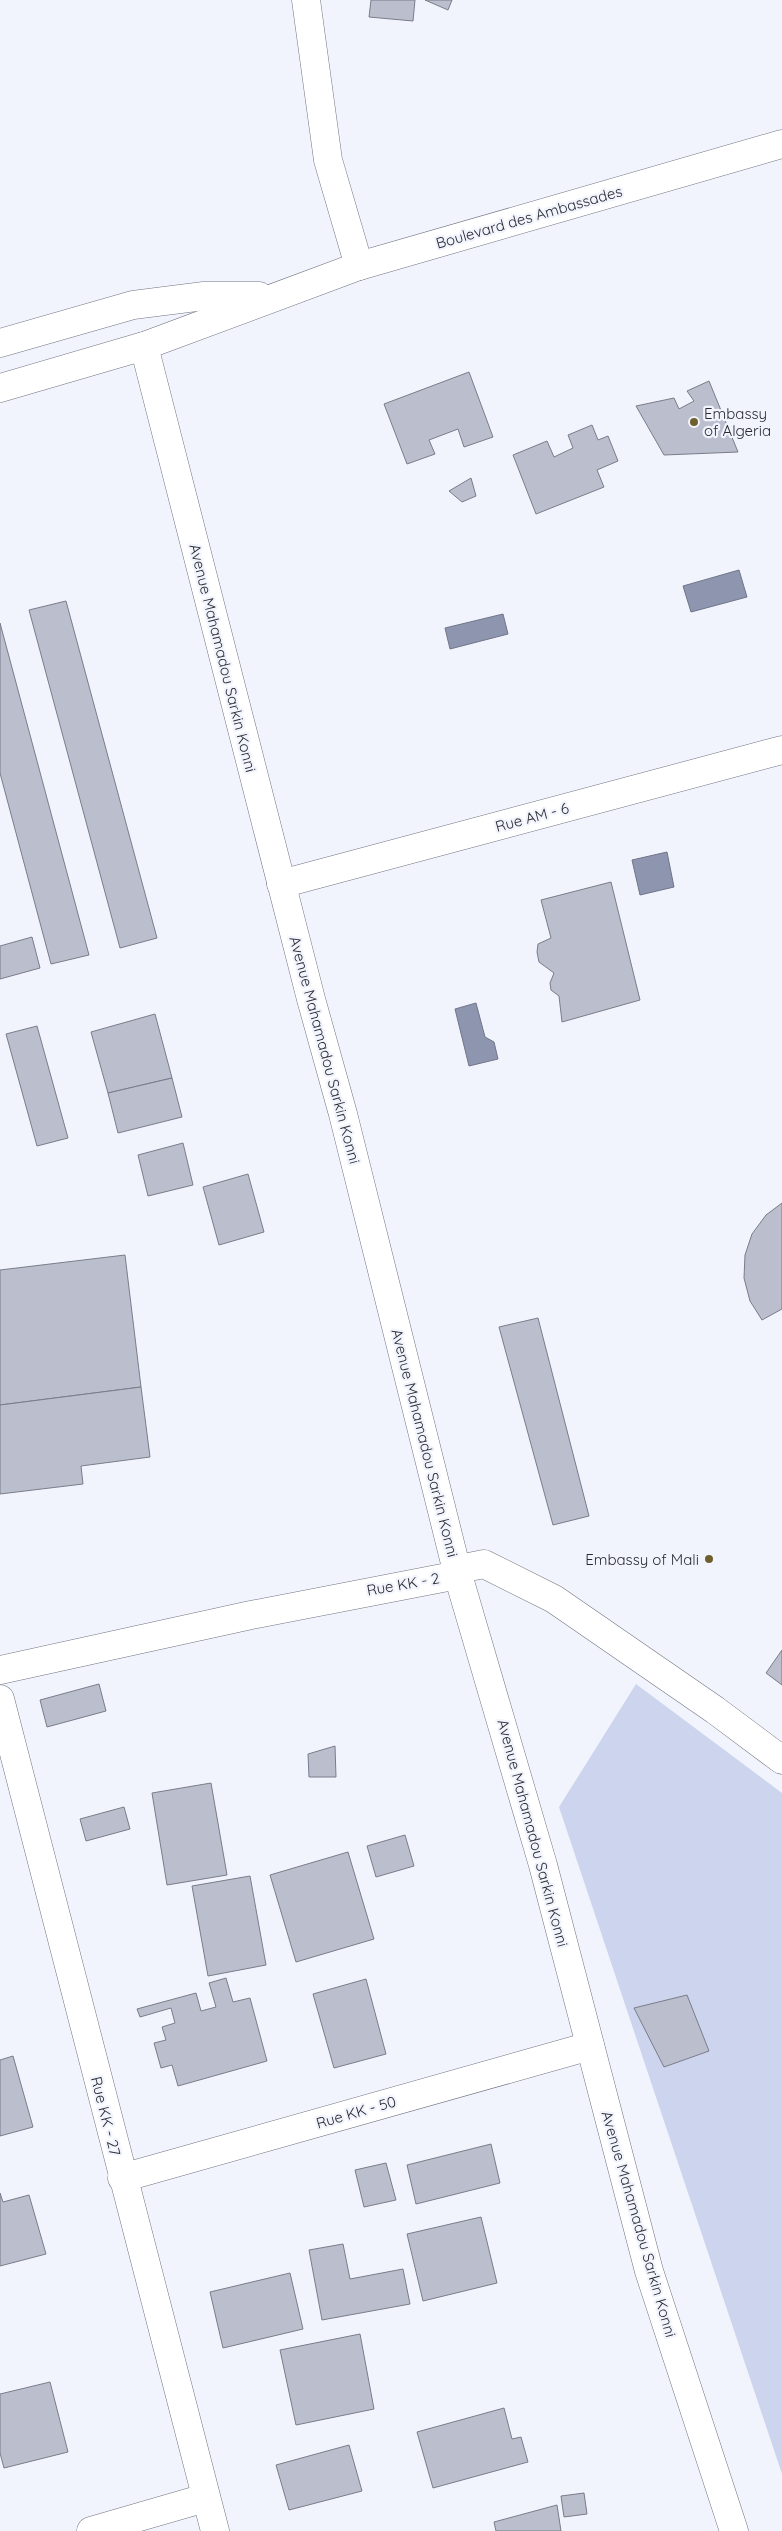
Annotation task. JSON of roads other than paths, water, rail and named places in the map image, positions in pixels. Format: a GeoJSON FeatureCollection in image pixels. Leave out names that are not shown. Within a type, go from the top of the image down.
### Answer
{"type":"FeatureCollection","features":[{"type":"Feature","properties":{"kind":"street"},"geometry":{"type":"LineString","coordinates":[[306,0],[328,160],[359,266]]}},
{"type":"Feature","properties":{"kind":"street","name":"Boulevard des Ambassades"},"geometry":{"type":"LineString","coordinates":[[0,388],[144,346],[359,266],[782,144]]}},
{"type":"Feature","properties":{"kind":"street","name":"Boulevard des Ambassades"},"geometry":{"type":"LineString","coordinates":[[0,343],[133,306],[165,300],[204,296],[278,296]]}},
{"type":"Feature","properties":{"kind":"street","name":"Avenue Mahamadou Sarkin Konni"},"geometry":{"type":"LineString","coordinates":[[144,346],[281,884],[343,1114],[458,1575],[543,1865],[649,2271],[734,2531]]}},
{"type":"Feature","properties":{"kind":"street","name":"Rue AM - 6"},"geometry":{"type":"LineString","coordinates":[[281,884],[782,750]]}},
{"type":"Feature","properties":{"kind":"street","name":"Rue KK - 2"},"geometry":{"type":"LineString","coordinates":[[0,1670],[251,1615],[458,1575],[464,1568],[484,1564],[554,1599],[715,1710],[782,1760]]}},
{"type":"Feature","properties":{"kind":"street","name":"Rue KK - 27"},"geometry":{"type":"LineString","coordinates":[[0,1699],[122,2178],[215,2531]]}},
{"type":"Feature","properties":{"kind":"street","name":"Rue KK - 50"},"geometry":{"type":"LineString","coordinates":[[122,2178],[590,2046]]}},
{"type":"Feature","properties":{"kind":"street"},"geometry":{"type":"LineString","coordinates":[[91,2531],[205,2498]]}},
{"type":"Feature","properties":{"kind":"place","name":"Embassy of Algeria"},"geometry":{"type":"Point","coordinates":[694,422]}},
{"type":"Feature","properties":{"kind":"place","name":"Embassy of Mali"},"geometry":{"type":"Point","coordinates":[709,1559]}}]}
